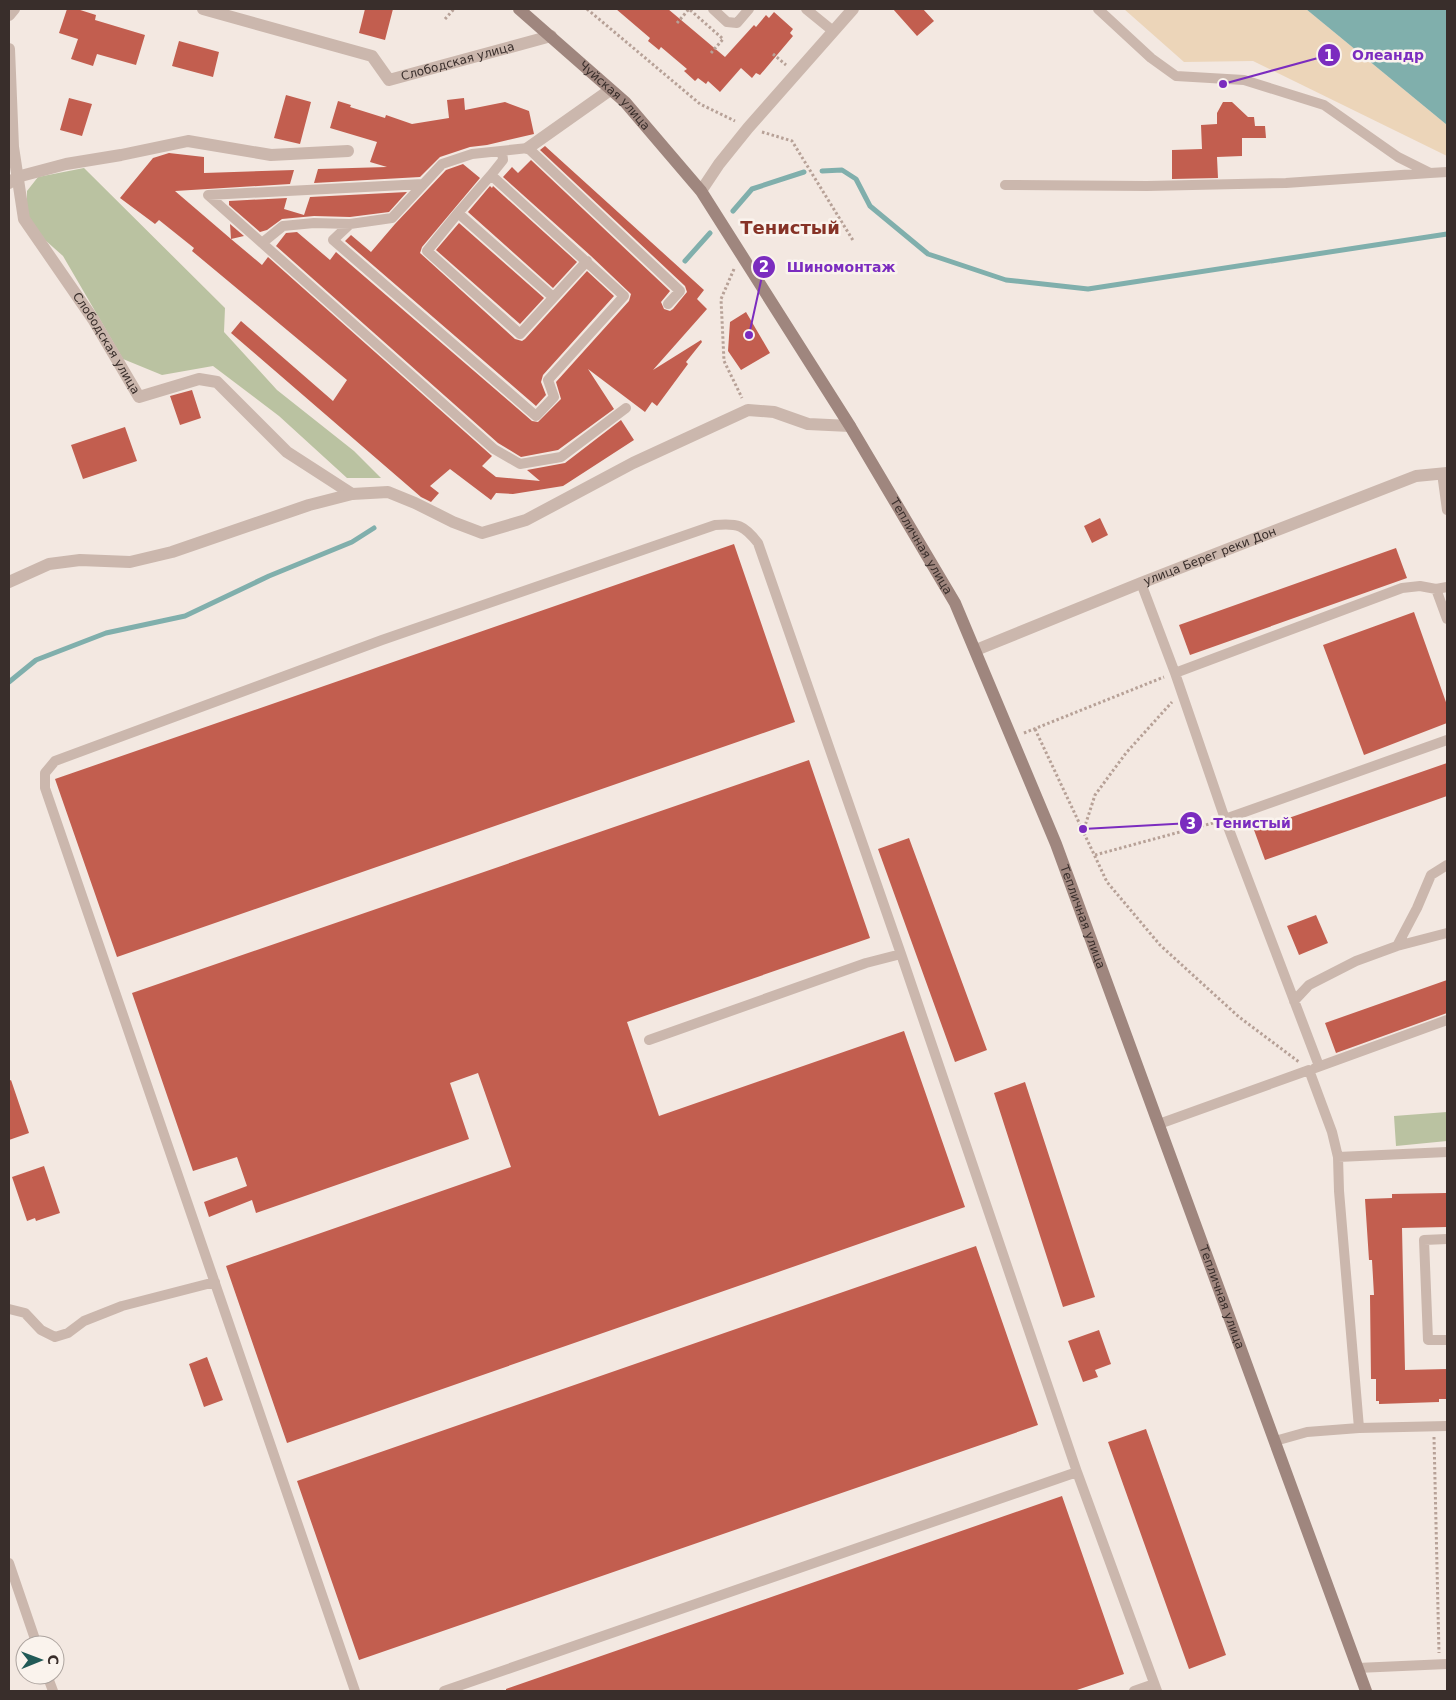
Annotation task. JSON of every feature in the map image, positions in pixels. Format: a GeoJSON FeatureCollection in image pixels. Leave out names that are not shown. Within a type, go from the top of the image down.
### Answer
{"type":"FeatureCollection","features":[{"type":"Feature","properties":{"kind":"street"},"geometry":{"type":"LineString","coordinates":[[9,15],[14,9]]}},
{"type":"Feature","properties":{"kind":"street","name":"Слободская улица"},"geometry":{"type":"LineString","coordinates":[[203,9],[372,56],[389,80],[551,36]]}},
{"type":"Feature","properties":{"kind":"street","name":"Чуйская улица"},"geometry":{"type":"LineString","coordinates":[[519,9],[624,102],[700,191]]}},
{"type":"Feature","properties":{"kind":"street"},"geometry":{"type":"LineString","coordinates":[[700,191],[748,128],[853,9]]}},
{"type":"Feature","properties":{"kind":"street","name":"Слободская улица"},"geometry":{"type":"LineString","coordinates":[[9,49],[13,180],[24,219],[93,319],[139,397],[199,379],[217,382],[287,452],[352,494]]}},
{"type":"Feature","properties":{"kind":"street"},"geometry":{"type":"LineString","coordinates":[[528,148],[610,90]]}},
{"type":"Feature","properties":{"kind":"street"},"geometry":{"type":"LineString","coordinates":[[13,180],[66,164],[188,141],[271,155],[348,151]]}},
{"type":"Feature","properties":{"kind":"street","name":"Тепличная улица"},"geometry":{"type":"LineString","coordinates":[[700,191],[850,426],[955,603],[976,650],[1056,844],[1366,1691]]}},
{"type":"Feature","properties":{"kind":"street"},"geometry":{"type":"LineString","coordinates":[[9,582],[49,564],[80,560],[130,562],[172,552],[309,505],[352,494],[388,492],[452,522],[482,533],[526,520],[633,463],[748,410],[774,412],[808,424],[850,426]]}},
{"type":"Feature","properties":{"kind":"street","name":"улица Берег реки Дон"},"geometry":{"type":"LineString","coordinates":[[976,650],[1141,583],[1416,476],[1445,473]]}},
{"type":"Feature","properties":{"kind":"lane"},"geometry":{"type":"LineString","coordinates":[[713,9],[727,22],[737,23],[749,9]]}},
{"type":"Feature","properties":{"kind":"lane"},"geometry":{"type":"LineString","coordinates":[[1098,9],[1151,58],[1176,76],[1244,80],[1324,105],[1398,157],[1430,173]]}},
{"type":"Feature","properties":{"kind":"lane"},"geometry":{"type":"LineString","coordinates":[[811,10],[833,31]]}},
{"type":"Feature","properties":{"kind":"lane"},"geometry":{"type":"LineString","coordinates":[[262,243],[283,226],[314,223],[350,224],[392,218],[442,164],[472,154],[528,148],[680,291],[668,304]]}},
{"type":"Feature","properties":{"kind":"lane"},"geometry":{"type":"LineString","coordinates":[[502,151],[503,160],[427,251],[520,334],[587,261]]}},
{"type":"Feature","properties":{"kind":"lane"},"geometry":{"type":"LineString","coordinates":[[1005,185],[1147,186],[1286,183],[1447,172]]}},
{"type":"Feature","properties":{"kind":"lane"},"geometry":{"type":"LineString","coordinates":[[350,224],[333,240],[536,416],[554,397],[548,380],[624,296],[491,175]]}},
{"type":"Feature","properties":{"kind":"lane"},"geometry":{"type":"LineString","coordinates":[[423,184],[208,195],[494,449],[520,464],[561,457],[626,408]]}},
{"type":"Feature","properties":{"kind":"lane"},"geometry":{"type":"LineString","coordinates":[[458,213],[553,297]]}},
{"type":"Feature","properties":{"kind":"lane"},"geometry":{"type":"LineString","coordinates":[[1445,473],[1447,510]]}},
{"type":"Feature","properties":{"kind":"lane"},"geometry":{"type":"LineString","coordinates":[[355,1691],[45,788],[45,773],[55,761],[391,637],[716,525],[735,523],[748,530],[758,543],[901,954],[1077,1472],[1156,1688],[1134,1691]]}},
{"type":"Feature","properties":{"kind":"lane"},"geometry":{"type":"LineString","coordinates":[[1141,583],[1175,673],[1225,819],[1319,1066]]}},
{"type":"Feature","properties":{"kind":"lane"},"geometry":{"type":"LineString","coordinates":[[1175,673],[1402,588],[1420,586],[1436,589],[1447,587]]}},
{"type":"Feature","properties":{"kind":"lane"},"geometry":{"type":"LineString","coordinates":[[1436,589],[1447,619]]}},
{"type":"Feature","properties":{"kind":"lane"},"geometry":{"type":"LineString","coordinates":[[1225,819],[1447,740]]}},
{"type":"Feature","properties":{"kind":"lane"},"geometry":{"type":"LineString","coordinates":[[1397,946],[1417,908],[1431,875],[1447,865]]}},
{"type":"Feature","properties":{"kind":"lane"},"geometry":{"type":"LineString","coordinates":[[1294,1001],[1309,985],[1356,961],[1397,946],[1447,933]]}},
{"type":"Feature","properties":{"kind":"lane"},"geometry":{"type":"LineString","coordinates":[[649,1040],[866,963],[901,954]]}},
{"type":"Feature","properties":{"kind":"lane"},"geometry":{"type":"LineString","coordinates":[[1159,1124],[1447,1020]]}},
{"type":"Feature","properties":{"kind":"lane"},"geometry":{"type":"LineString","coordinates":[[1309,1070],[1332,1132],[1338,1157],[1359,1428]]}},
{"type":"Feature","properties":{"kind":"lane"},"geometry":{"type":"LineString","coordinates":[[1338,1157],[1447,1152]]}},
{"type":"Feature","properties":{"kind":"lane"},"geometry":{"type":"LineString","coordinates":[[1447,1239],[1424,1240],[1428,1340],[1447,1340]]}},
{"type":"Feature","properties":{"kind":"lane"},"geometry":{"type":"LineString","coordinates":[[9,1309],[25,1313],[41,1330],[55,1337],[68,1333],[84,1321],[122,1306],[215,1282]]}},
{"type":"Feature","properties":{"kind":"lane"},"geometry":{"type":"LineString","coordinates":[[1275,1441],[1307,1432],[1359,1428],[1447,1426]]}},
{"type":"Feature","properties":{"kind":"lane"},"geometry":{"type":"LineString","coordinates":[[444,1691],[1077,1472]]}},
{"type":"Feature","properties":{"kind":"lane"},"geometry":{"type":"LineString","coordinates":[[9,1565],[34,1635]]}},
{"type":"Feature","properties":{"kind":"lane"},"geometry":{"type":"LineString","coordinates":[[1357,1668],[1443,1664]]}},
{"type":"Feature","properties":{"kind":"path"},"geometry":{"type":"LineString","coordinates":[[444,19],[454,9]]}},
{"type":"Feature","properties":{"kind":"path"},"geometry":{"type":"LineString","coordinates":[[587,9],[700,104],[748,128],[792,141],[854,242]]}},
{"type":"Feature","properties":{"kind":"path"},"geometry":{"type":"LineString","coordinates":[[676,23],[689,9],[723,39]]}},
{"type":"Feature","properties":{"kind":"path"},"geometry":{"type":"LineString","coordinates":[[711,53],[737,23]]}},
{"type":"Feature","properties":{"kind":"path"},"geometry":{"type":"LineString","coordinates":[[740,252],[721,299],[724,361],[748,410]]}},
{"type":"Feature","properties":{"kind":"path"},"geometry":{"type":"LineString","coordinates":[[1012,738],[1175,673]]}},
{"type":"Feature","properties":{"kind":"path"},"geometry":{"type":"LineString","coordinates":[[1083,829],[1095,795],[1126,753],[1174,699]]}},
{"type":"Feature","properties":{"kind":"path"},"geometry":{"type":"LineString","coordinates":[[1035,729],[1107,882],[1160,945],[1239,1017],[1309,1070]]}},
{"type":"Feature","properties":{"kind":"path"},"geometry":{"type":"LineString","coordinates":[[1095,855],[1225,819]]}},
{"type":"Feature","properties":{"kind":"path"},"geometry":{"type":"LineString","coordinates":[[1434,1426],[1443,1664]]}},
{"type":"Feature","properties":{"kind":"green space"},"geometry":{"type":"Polygon","coordinates":[[[84,168],[225,308],[224,332],[277,390],[354,451],[381,478],[347,478],[279,416],[213,366],[162,375],[123,359],[63,256],[27,224],[27,191],[38,177],[84,168]]]}},
{"type":"Feature","properties":{"kind":"green space"},"geometry":{"type":"Polygon","coordinates":[[[1447,1112],[1447,1141],[1396,1146],[1394,1116],[1447,1112]]]}},
{"type":"Feature","properties":{"kind":"sand"},"geometry":{"type":"Polygon","coordinates":[[[1124,9],[1306,9],[1447,125],[1447,156],[1253,61],[1184,62],[1124,9]]]}},
{"type":"Feature","properties":{"kind":"water"},"geometry":{"type":"Polygon","coordinates":[[[1306,9],[1447,9],[1447,125],[1306,9]]]}},
{"type":"Feature","properties":{"kind":"building"},"geometry":{"type":"Polygon","coordinates":[[[67,9],[77,9],[96,15],[95,20],[145,35],[136,65],[97,54],[93,66],[71,59],[78,39],[59,33],[67,9]]]}},
{"type":"Feature","properties":{"kind":"building"},"geometry":{"type":"Polygon","coordinates":[[[365,9],[393,9],[385,40],[359,33],[365,9]]]}},
{"type":"Feature","properties":{"kind":"building"},"geometry":{"type":"Polygon","coordinates":[[[616,9],[668,9],[725,57],[754,25],[756,27],[766,15],[769,18],[774,12],[793,29],[790,33],[793,36],[760,75],[756,73],[752,78],[741,68],[720,92],[708,81],[706,84],[698,78],[695,81],[684,71],[687,69],[661,47],[659,50],[648,41],[650,38],[616,9]]]}},
{"type":"Feature","properties":{"kind":"building"},"geometry":{"type":"Polygon","coordinates":[[[893,9],[923,9],[934,21],[917,36],[893,9]]]}},
{"type":"Feature","properties":{"kind":"building"},"geometry":{"type":"Polygon","coordinates":[[[179,41],[219,52],[213,77],[172,66],[179,41]]]}},
{"type":"Feature","properties":{"kind":"building"},"geometry":{"type":"Polygon","coordinates":[[[286,95],[311,102],[300,144],[274,138],[286,95]]]}},
{"type":"Feature","properties":{"kind":"building"},"geometry":{"type":"Polygon","coordinates":[[[69,98],[92,104],[82,136],[60,130],[69,98]]]}},
{"type":"Feature","properties":{"kind":"building"},"geometry":{"type":"Polygon","coordinates":[[[464,98],[465,110],[505,102],[529,111],[534,134],[470,147],[440,157],[420,177],[314,183],[318,169],[387,167],[370,162],[377,142],[330,128],[338,101],[351,105],[350,107],[385,118],[386,115],[412,124],[449,118],[447,100],[464,98]]]}},
{"type":"Feature","properties":{"kind":"building"},"geometry":{"type":"Polygon","coordinates":[[[1223,102],[1232,102],[1248,117],[1254,117],[1255,126],[1265,126],[1266,138],[1242,138],[1242,156],[1217,157],[1218,178],[1172,179],[1172,150],[1202,149],[1201,125],[1217,124],[1217,113],[1223,102]]]}},
{"type":"Feature","properties":{"kind":"building"},"geometry":{"type":"Polygon","coordinates":[[[545,146],[704,290],[697,299],[707,309],[653,370],[701,340],[702,342],[686,362],[688,364],[657,406],[652,402],[645,412],[588,369],[614,409],[558,450],[521,457],[498,443],[276,246],[286,233],[297,232],[330,260],[336,252],[532,421],[538,422],[561,399],[556,382],[629,301],[631,294],[503,177],[512,167],[518,173],[531,160],[670,291],[661,302],[664,309],[670,311],[673,309],[687,292],[685,286],[540,150],[545,146]]]}},
{"type":"Feature","properties":{"kind":"building"},"geometry":{"type":"Polygon","coordinates":[[[169,153],[204,157],[204,173],[294,170],[290,184],[175,191],[262,265],[268,257],[492,456],[482,466],[496,477],[540,481],[527,470],[565,463],[621,420],[634,440],[563,486],[513,494],[496,493],[491,500],[450,469],[430,486],[439,493],[431,502],[421,497],[231,333],[241,321],[333,401],[347,380],[192,251],[194,248],[159,220],[155,224],[120,198],[153,158],[169,153]]]}},
{"type":"Feature","properties":{"kind":"building"},"geometry":{"type":"Polygon","coordinates":[[[463,164],[480,178],[422,247],[420,253],[515,339],[522,341],[525,339],[587,271],[614,296],[543,375],[541,382],[546,395],[536,406],[345,241],[351,235],[371,252],[446,170],[463,164]]]}},
{"type":"Feature","properties":{"kind":"building"},"geometry":{"type":"Polygon","coordinates":[[[490,186],[492,188],[493,186],[577,262],[553,288],[468,212],[490,186]]]}},
{"type":"Feature","properties":{"kind":"building"},"geometry":{"type":"Polygon","coordinates":[[[407,192],[389,212],[350,217],[314,216],[282,219],[267,230],[260,232],[229,205],[229,201],[287,198],[284,209],[304,215],[310,197],[407,192]]]}},
{"type":"Feature","properties":{"kind":"building"},"geometry":{"type":"Polygon","coordinates":[[[459,223],[544,298],[520,324],[436,250],[459,223]]]}},
{"type":"Feature","properties":{"kind":"building"},"geometry":{"type":"Polygon","coordinates":[[[230,224],[244,236],[231,239],[230,224]]]}},
{"type":"Feature","properties":{"kind":"building"},"geometry":{"type":"Polygon","coordinates":[[[746,312],[770,353],[741,370],[728,351],[730,322],[746,312]]]}},
{"type":"Feature","properties":{"kind":"building"},"geometry":{"type":"Polygon","coordinates":[[[192,390],[201,418],[180,425],[170,396],[192,390]]]}},
{"type":"Feature","properties":{"kind":"building"},"geometry":{"type":"Polygon","coordinates":[[[125,427],[137,461],[83,479],[71,445],[125,427]]]}},
{"type":"Feature","properties":{"kind":"building"},"geometry":{"type":"Polygon","coordinates":[[[1100,518],[1108,535],[1092,543],[1084,526],[1100,518]]]}},
{"type":"Feature","properties":{"kind":"building"},"geometry":{"type":"Polygon","coordinates":[[[734,544],[795,722],[117,957],[55,779],[734,544]]]}},
{"type":"Feature","properties":{"kind":"building"},"geometry":{"type":"Polygon","coordinates":[[[1396,548],[1407,578],[1190,655],[1179,625],[1396,548]]]}},
{"type":"Feature","properties":{"kind":"building"},"geometry":{"type":"Polygon","coordinates":[[[1414,612],[1447,705],[1447,723],[1364,755],[1323,645],[1414,612]]]}},
{"type":"Feature","properties":{"kind":"building"},"geometry":{"type":"Polygon","coordinates":[[[809,760],[870,938],[627,1022],[659,1116],[904,1031],[965,1207],[287,1443],[226,1266],[511,1167],[478,1073],[450,1083],[469,1139],[256,1213],[252,1200],[209,1217],[204,1202],[247,1186],[237,1157],[193,1171],[132,993],[809,760]]]}},
{"type":"Feature","properties":{"kind":"building"},"geometry":{"type":"Polygon","coordinates":[[[1447,763],[1447,796],[1265,860],[1254,830],[1447,763]]]}},
{"type":"Feature","properties":{"kind":"building"},"geometry":{"type":"Polygon","coordinates":[[[909,838],[987,1050],[955,1062],[878,849],[909,838]]]}},
{"type":"Feature","properties":{"kind":"building"},"geometry":{"type":"Polygon","coordinates":[[[1316,915],[1328,943],[1299,955],[1287,926],[1316,915]]]}},
{"type":"Feature","properties":{"kind":"building"},"geometry":{"type":"Polygon","coordinates":[[[1447,980],[1447,1013],[1336,1053],[1325,1023],[1447,980]]]}},
{"type":"Feature","properties":{"kind":"building"},"geometry":{"type":"Polygon","coordinates":[[[11,1080],[29,1133],[9,1140],[9,1081],[11,1080]]]}},
{"type":"Feature","properties":{"kind":"building"},"geometry":{"type":"Polygon","coordinates":[[[1025,1082],[1095,1297],[1063,1307],[994,1093],[1025,1082]]]}},
{"type":"Feature","properties":{"kind":"building"},"geometry":{"type":"Polygon","coordinates":[[[44,1166],[60,1213],[36,1221],[35,1218],[27,1221],[12,1177],[44,1166]]]}},
{"type":"Feature","properties":{"kind":"building"},"geometry":{"type":"Polygon","coordinates":[[[1446,1193],[1447,1227],[1402,1228],[1405,1370],[1447,1369],[1447,1399],[1439,1399],[1439,1402],[1379,1404],[1379,1401],[1376,1401],[1376,1379],[1371,1379],[1370,1295],[1374,1295],[1372,1260],[1369,1260],[1365,1199],[1392,1198],[1392,1194],[1446,1193]]]}},
{"type":"Feature","properties":{"kind":"building"},"geometry":{"type":"Polygon","coordinates":[[[976,1246],[1038,1425],[359,1660],[297,1481],[976,1246]]]}},
{"type":"Feature","properties":{"kind":"building"},"geometry":{"type":"Polygon","coordinates":[[[1099,1330],[1111,1364],[1095,1370],[1098,1377],[1083,1382],[1068,1341],[1099,1330]]]}},
{"type":"Feature","properties":{"kind":"building"},"geometry":{"type":"Polygon","coordinates":[[[207,1357],[223,1400],[204,1407],[189,1364],[207,1357]]]}},
{"type":"Feature","properties":{"kind":"building"},"geometry":{"type":"Polygon","coordinates":[[[1146,1429],[1226,1655],[1189,1669],[1108,1442],[1146,1429]]]}},
{"type":"Feature","properties":{"kind":"building"},"geometry":{"type":"Polygon","coordinates":[[[1062,1496],[1124,1674],[1074,1691],[506,1691],[506,1689],[1062,1496]]]}},
{"type":"Feature","properties":{"kind":"waterway"},"geometry":{"type":"LineString","coordinates":[[822,171],[842,170],[856,179],[870,206],[928,254],[1006,280],[1088,289],[1447,234]]}},
{"type":"Feature","properties":{"kind":"waterway"},"geometry":{"type":"LineString","coordinates":[[733,211],[752,189],[804,172]]}},
{"type":"Feature","properties":{"kind":"waterway"},"geometry":{"type":"LineString","coordinates":[[685,261],[710,233]]}},
{"type":"Feature","properties":{"kind":"waterway"},"geometry":{"type":"LineString","coordinates":[[9,682],[36,660],[106,633],[185,616],[269,576],[352,542],[374,528]]}},
{"type":"Feature","properties":{"kind":"place","name":"Олеандр"},"geometry":{"type":"Point","coordinates":[1223,84]}},
{"type":"Feature","properties":{"kind":"place","name":"Шиномонтаж"},"geometry":{"type":"Point","coordinates":[749,335]}},
{"type":"Feature","properties":{"kind":"place","name":"Тенистый"},"geometry":{"type":"Point","coordinates":[1083,829]}},
{"type":"Feature","properties":{"kind":"district","name":"Тенистый"},"geometry":{"type":"Point","coordinates":[790,228]}}]}
